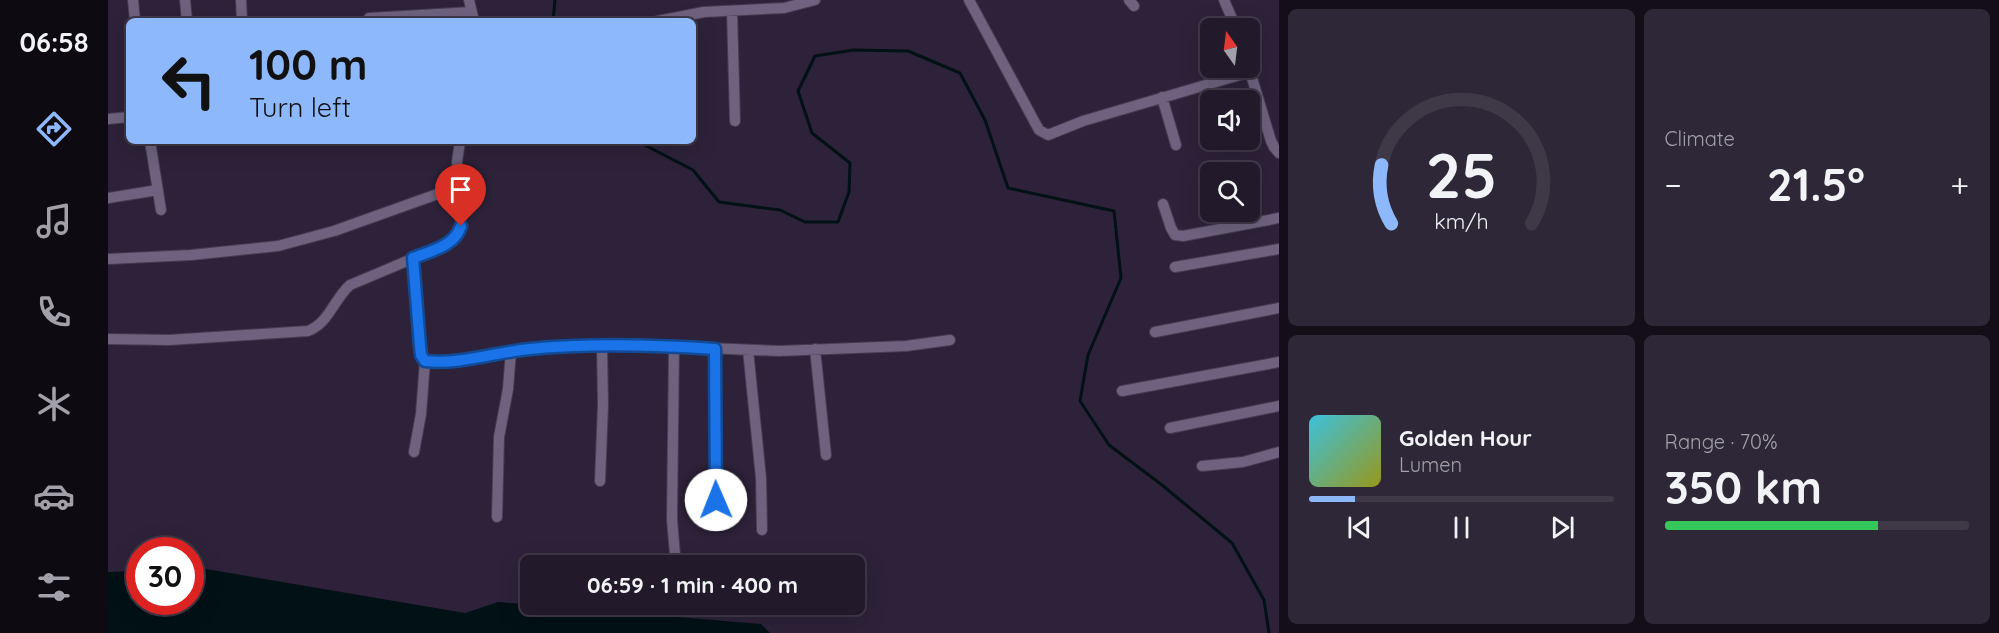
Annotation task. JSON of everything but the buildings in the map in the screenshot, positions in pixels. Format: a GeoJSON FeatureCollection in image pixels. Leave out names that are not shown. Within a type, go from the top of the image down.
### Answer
{"type":"FeatureCollection","features":[{"type":"Feature","properties":{"kind":"street"},"geometry":{"type":"LineString","coordinates":[[133,0],[135,18]]}},
{"type":"Feature","properties":{"kind":"street"},"geometry":{"type":"LineString","coordinates":[[185,0],[187,18]]}},
{"type":"Feature","properties":{"kind":"street"},"geometry":{"type":"LineString","coordinates":[[241,0],[242,18]]}},
{"type":"Feature","properties":{"kind":"street"},"geometry":{"type":"LineString","coordinates":[[369,18],[473,16],[469,0]]}},
{"type":"Feature","properties":{"kind":"street"},"geometry":{"type":"LineString","coordinates":[[704,12],[706,0]]}},
{"type":"Feature","properties":{"kind":"street"},"geometry":{"type":"LineString","coordinates":[[673,18],[704,12],[784,8],[815,0]]}},
{"type":"Feature","properties":{"kind":"street"},"geometry":{"type":"LineString","coordinates":[[969,0],[1039,130],[1047,135],[1083,121],[1225,78]]}},
{"type":"Feature","properties":{"kind":"street"},"geometry":{"type":"LineString","coordinates":[[1224,0],[1232,18]]}},
{"type":"Feature","properties":{"kind":"street"},"geometry":{"type":"LineString","coordinates":[[732,11],[735,121]]}},
{"type":"Feature","properties":{"kind":"street"},"geometry":{"type":"LineString","coordinates":[[1252,78],[1271,141],[1279,153]]}},
{"type":"Feature","properties":{"kind":"street"},"geometry":{"type":"LineString","coordinates":[[1162,98],[1176,145]]}},
{"type":"Feature","properties":{"kind":"street"},"geometry":{"type":"LineString","coordinates":[[108,119],[126,117]]}},
{"type":"Feature","properties":{"kind":"street"},"geometry":{"type":"LineString","coordinates":[[150,144],[161,210]]}},
{"type":"Feature","properties":{"kind":"street"},"geometry":{"type":"LineString","coordinates":[[108,339],[169,339],[308,331],[318,327],[341,293],[350,285],[445,245],[456,238],[461,226],[457,162],[460,144]]}},
{"type":"Feature","properties":{"kind":"street"},"geometry":{"type":"LineString","coordinates":[[108,259],[191,255],[278,246],[334,231],[460,186]]}},
{"type":"Feature","properties":{"kind":"street"},"geometry":{"type":"LineString","coordinates":[[108,198],[158,190]]}},
{"type":"Feature","properties":{"kind":"street"},"geometry":{"type":"LineString","coordinates":[[1163,204],[1175,235],[1183,236],[1279,218]]}},
{"type":"Feature","properties":{"kind":"street"},"geometry":{"type":"LineString","coordinates":[[1175,267],[1279,249]]}},
{"type":"Feature","properties":{"kind":"street"},"geometry":{"type":"LineString","coordinates":[[413,258],[421,355],[425,361],[421,414],[414,452]]}},
{"type":"Feature","properties":{"kind":"street"},"geometry":{"type":"LineString","coordinates":[[1155,332],[1279,308]]}},
{"type":"Feature","properties":{"kind":"street"},"geometry":{"type":"LineString","coordinates":[[425,361],[450,361],[511,351],[555,347],[815,349],[906,346],[950,340]]}},
{"type":"Feature","properties":{"kind":"street"},"geometry":{"type":"LineString","coordinates":[[600,481],[602,346]]}},
{"type":"Feature","properties":{"kind":"street"},"geometry":{"type":"LineString","coordinates":[[674,347],[672,520],[675,555]]}},
{"type":"Feature","properties":{"kind":"street"},"geometry":{"type":"LineString","coordinates":[[715,349],[716,500]]}},
{"type":"Feature","properties":{"kind":"street"},"geometry":{"type":"LineString","coordinates":[[815,349],[826,455]]}},
{"type":"Feature","properties":{"kind":"street"},"geometry":{"type":"LineString","coordinates":[[748,350],[761,478],[762,530]]}},
{"type":"Feature","properties":{"kind":"street"},"geometry":{"type":"LineString","coordinates":[[497,517],[499,437],[508,389],[511,351]]}},
{"type":"Feature","properties":{"kind":"street"},"geometry":{"type":"LineString","coordinates":[[1122,391],[1279,362]]}},
{"type":"Feature","properties":{"kind":"street"},"geometry":{"type":"LineString","coordinates":[[1170,428],[1279,406]]}},
{"type":"Feature","properties":{"kind":"street"},"geometry":{"type":"LineString","coordinates":[[1202,466],[1243,462],[1279,452]]}},
{"type":"Feature","properties":{"kind":"shaded area"},"geometry":{"type":"Polygon","coordinates":[[[204,569],[465,613],[498,602],[520,604],[520,615],[653,615],[761,624],[770,633],[108,633],[108,572],[126,571],[126,615],[204,615],[204,569]]]}},
{"type":"Feature","properties":{"kind":"waterway"},"geometry":{"type":"LineString","coordinates":[[553,18],[555,0]]}},
{"type":"Feature","properties":{"kind":"waterway"},"geometry":{"type":"LineString","coordinates":[[643,144],[693,170],[719,202],[780,210],[805,222],[838,222],[849,192],[850,163],[812,133],[798,91],[815,56],[854,50],[908,51],[960,73],[985,120],[1008,188],[1114,211],[1121,278],[1088,355],[1080,401],[1109,445],[1232,543],[1264,600],[1269,633]]}},
{"type":"Feature","properties":{"kind":"route"},"geometry":{"type":"LineString","coordinates":[[461,226],[456,238],[413,258],[421,355],[425,361],[450,361],[516,350],[555,347],[635,345],[715,349],[716,500]]}}]}
